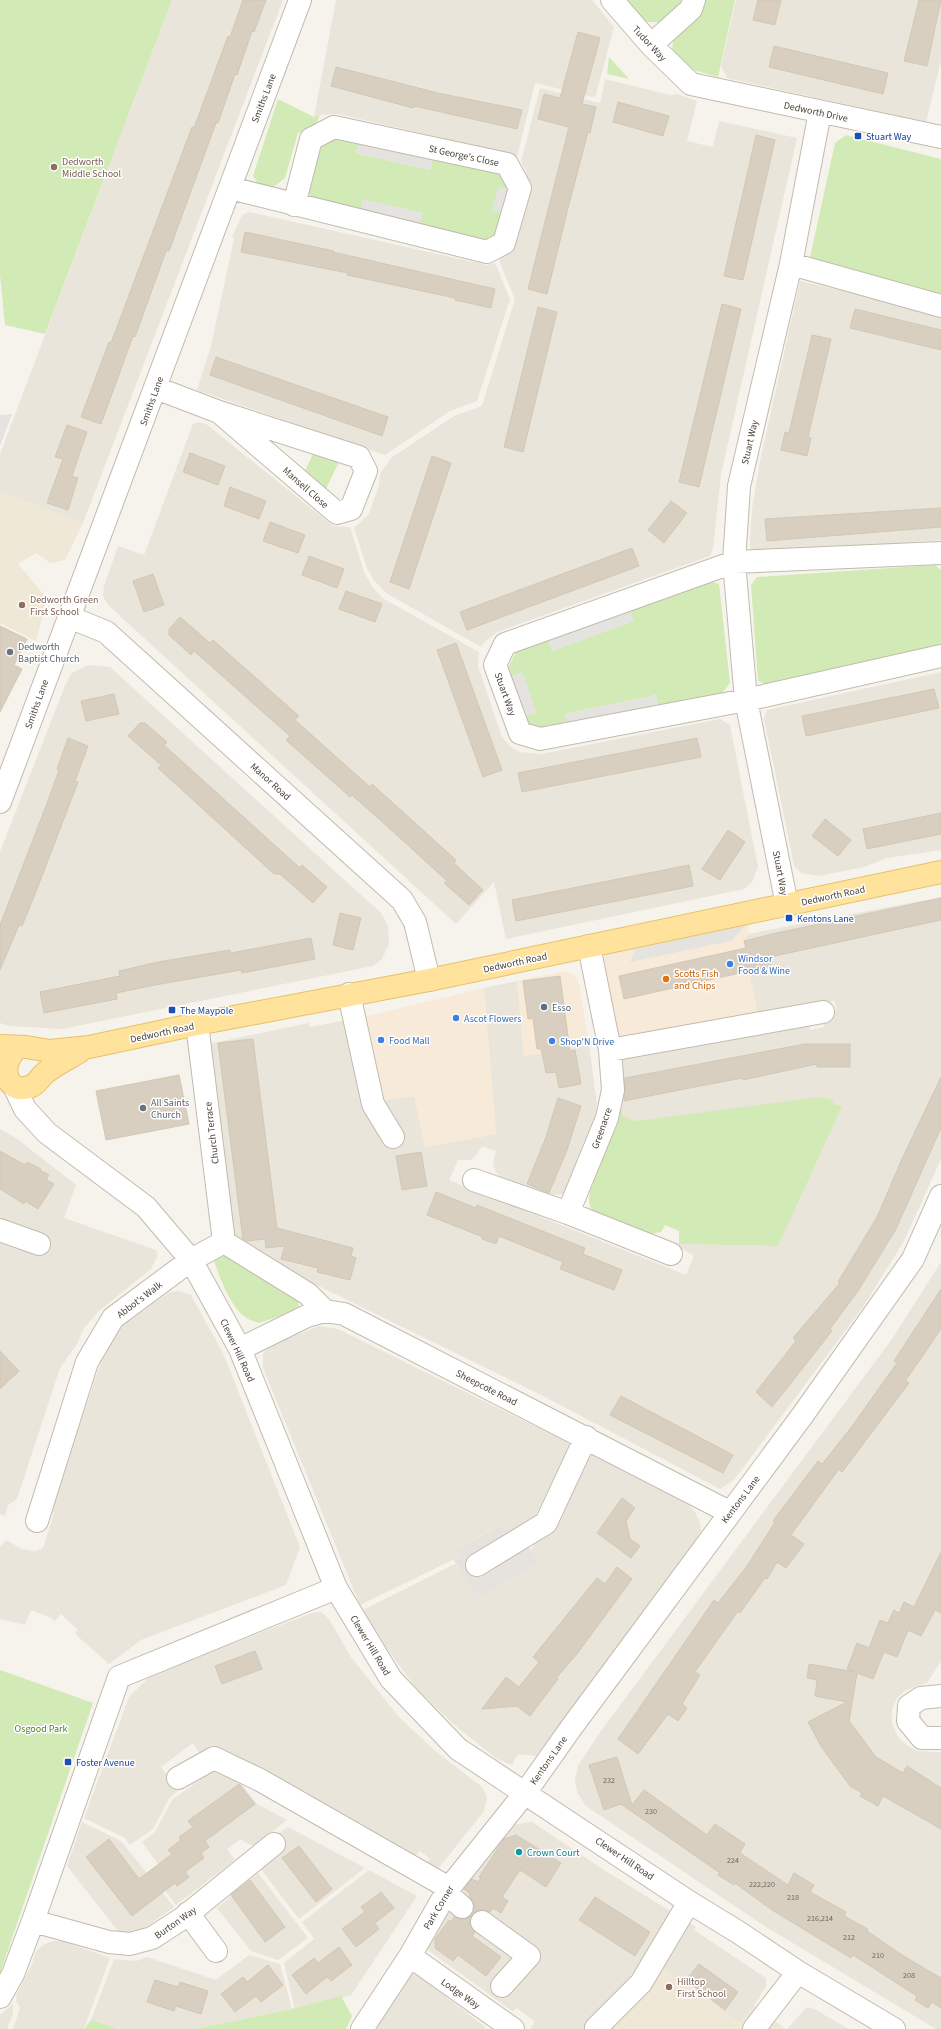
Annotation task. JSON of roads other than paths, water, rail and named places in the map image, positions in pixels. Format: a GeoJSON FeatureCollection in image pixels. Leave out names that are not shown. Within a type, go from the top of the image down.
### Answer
{"type":"FeatureCollection","features":[{"type":"Feature","properties":{"kind":"main road","name":"Dedworth Road"},"geometry":{"type":"LineString","coordinates":[[17,1047],[58,1051],[89,1047],[197,1024],[428,980],[941,872]]}},
{"type":"Feature","properties":{"kind":"main road"},"geometry":{"type":"LineString","coordinates":[[5,1076],[2,1064],[6,1054],[17,1047],[42,1059],[41,1078]]}},
{"type":"Feature","properties":{"kind":"main road","name":"Dedworth Road"},"geometry":{"type":"LineString","coordinates":[[5,1076],[28,1088],[60,1062],[89,1047]]}},
{"type":"Feature","properties":{"kind":"street","name":"Smiths Lane"},"geometry":{"type":"LineString","coordinates":[[0,802],[300,0]]}},
{"type":"Feature","properties":{"kind":"street","name":"Tudor Way"},"geometry":{"type":"LineString","coordinates":[[612,0],[651,45],[691,84]]}},
{"type":"Feature","properties":{"kind":"street"},"geometry":{"type":"LineString","coordinates":[[651,45],[691,9],[694,0]]}},
{"type":"Feature","properties":{"kind":"street","name":"Dedworth Drive"},"geometry":{"type":"LineString","coordinates":[[691,84],[941,137]]}},
{"type":"Feature","properties":{"kind":"street","name":"Stuart Way"},"geometry":{"type":"LineString","coordinates":[[787,905],[746,700],[734,562],[739,486],[791,264],[820,112]]}},
{"type":"Feature","properties":{"kind":"street","name":"St George's Close"},"geometry":{"type":"LineString","coordinates":[[230,188],[294,205],[487,252],[504,243],[520,188],[507,164],[334,127],[311,139],[294,205]]}},
{"type":"Feature","properties":{"kind":"street"},"geometry":{"type":"LineString","coordinates":[[791,264],[941,306]]}},
{"type":"Feature","properties":{"kind":"street","name":"Mansell Close"},"geometry":{"type":"LineString","coordinates":[[156,388],[219,412],[360,457],[366,471],[351,509],[337,513],[219,412]]}},
{"type":"Feature","properties":{"kind":"street"},"geometry":{"type":"LineString","coordinates":[[734,562],[941,553]]}},
{"type":"Feature","properties":{"kind":"street","name":"Stuart Way"},"geometry":{"type":"LineString","coordinates":[[734,562],[505,644],[495,665],[520,733],[540,739],[746,700]]}},
{"type":"Feature","properties":{"kind":"street","name":"Manor Road"},"geometry":{"type":"LineString","coordinates":[[69,617],[106,632],[402,900],[416,922],[428,980]]}},
{"type":"Feature","properties":{"kind":"street"},"geometry":{"type":"LineString","coordinates":[[746,700],[941,656]]}},
{"type":"Feature","properties":{"kind":"street","name":"Greenacre"},"geometry":{"type":"LineString","coordinates":[[568,1212],[607,1118],[613,1090],[610,1050],[589,946]]}},
{"type":"Feature","properties":{"kind":"street"},"geometry":{"type":"LineString","coordinates":[[349,994],[373,1104],[393,1137]]}},
{"type":"Feature","properties":{"kind":"street"},"geometry":{"type":"LineString","coordinates":[[610,1050],[823,1012]]}},
{"type":"Feature","properties":{"kind":"street","name":"Church Terrace"},"geometry":{"type":"LineString","coordinates":[[197,1024],[224,1242]]}},
{"type":"Feature","properties":{"kind":"street","name":"Clewer Hill Road"},"geometry":{"type":"LineString","coordinates":[[5,1076],[25,1109],[47,1133],[146,1207],[191,1260],[240,1349],[336,1588],[391,1679],[458,1750],[798,1972],[894,2029]]}},
{"type":"Feature","properties":{"kind":"street"},"geometry":{"type":"LineString","coordinates":[[39,1124],[37,1110],[41,1078]]}},
{"type":"Feature","properties":{"kind":"street"},"geometry":{"type":"LineString","coordinates":[[474,1180],[568,1212],[671,1254]]}},
{"type":"Feature","properties":{"kind":"street","name":"Kentons Lane"},"geometry":{"type":"LineString","coordinates":[[525,1793],[729,1512],[802,1416],[913,1260],[941,1196]]}},
{"type":"Feature","properties":{"kind":"street"},"geometry":{"type":"LineString","coordinates":[[0,1230],[39,1244]]}},
{"type":"Feature","properties":{"kind":"street"},"geometry":{"type":"LineString","coordinates":[[224,1242],[308,1294],[325,1311]]}},
{"type":"Feature","properties":{"kind":"street","name":"Abbot's Walk"},"geometry":{"type":"LineString","coordinates":[[37,1521],[87,1362],[113,1318],[191,1260],[224,1242]]}},
{"type":"Feature","properties":{"kind":"street","name":"Sheepcote Road"},"geometry":{"type":"LineString","coordinates":[[240,1349],[307,1316],[325,1311],[344,1314],[586,1437],[729,1512]]}},
{"type":"Feature","properties":{"kind":"street"},"geometry":{"type":"LineString","coordinates":[[477,1565],[546,1523],[586,1437]]}},
{"type":"Feature","properties":{"kind":"street"},"geometry":{"type":"LineString","coordinates":[[0,1997],[13,1974],[33,1921],[118,1677],[336,1588]]}},
{"type":"Feature","properties":{"kind":"street"},"geometry":{"type":"LineString","coordinates":[[941,1696],[921,1698],[910,1706],[908,1721],[922,1738],[941,1738]]}},
{"type":"Feature","properties":{"kind":"street"},"geometry":{"type":"LineString","coordinates":[[178,1778],[214,1758],[260,1780],[452,1896]]}},
{"type":"Feature","properties":{"kind":"street","name":"Park Corner"},"geometry":{"type":"LineString","coordinates":[[362,2029],[410,1956],[525,1793]]}},
{"type":"Feature","properties":{"kind":"street","name":"Burton Way"},"geometry":{"type":"LineString","coordinates":[[33,1921],[109,1942],[130,1944],[152,1938],[188,1913],[274,1844]]}},
{"type":"Feature","properties":{"kind":"street"},"geometry":{"type":"LineString","coordinates":[[596,2028],[642,1983],[689,1902]]}},
{"type":"Feature","properties":{"kind":"street"},"geometry":{"type":"LineString","coordinates":[[188,1913],[216,1950]]}},
{"type":"Feature","properties":{"kind":"street"},"geometry":{"type":"LineString","coordinates":[[482,1922],[529,1956],[502,1986]]}},
{"type":"Feature","properties":{"kind":"street","name":"Lodge Way"},"geometry":{"type":"LineString","coordinates":[[410,1956],[512,2029]]}},
{"type":"Feature","properties":{"kind":"street"},"geometry":{"type":"LineString","coordinates":[[754,2029],[798,1972]]}},
{"type":"Feature","properties":{"kind":"place","name":"Stuart Way"},"geometry":{"type":"Point","coordinates":[858,136]}},
{"type":"Feature","properties":{"kind":"place","name":"Dedworth Middle School"},"geometry":{"type":"Point","coordinates":[54,167]}},
{"type":"Feature","properties":{"kind":"place","name":"Dedworth Green First School"},"geometry":{"type":"Point","coordinates":[22,605]}},
{"type":"Feature","properties":{"kind":"place","name":"Dedworth Baptist Church"},"geometry":{"type":"Point","coordinates":[10,652]}},
{"type":"Feature","properties":{"kind":"place","name":"Kentons Lane"},"geometry":{"type":"Point","coordinates":[789,918]}},
{"type":"Feature","properties":{"kind":"place","name":"Windsor Food & Wine"},"geometry":{"type":"Point","coordinates":[730,964]}},
{"type":"Feature","properties":{"kind":"place","name":"Scotts Fish and Chips"},"geometry":{"type":"Point","coordinates":[666,979]}},
{"type":"Feature","properties":{"kind":"place","name":"Esso"},"geometry":{"type":"Point","coordinates":[544,1007]}},
{"type":"Feature","properties":{"kind":"place","name":"The Maypole"},"geometry":{"type":"Point","coordinates":[172,1010]}},
{"type":"Feature","properties":{"kind":"place","name":"Ascot Flowers"},"geometry":{"type":"Point","coordinates":[456,1018]}},
{"type":"Feature","properties":{"kind":"place","name":"Food Mall"},"geometry":{"type":"Point","coordinates":[381,1040]}},
{"type":"Feature","properties":{"kind":"place","name":"Shop'N Drive"},"geometry":{"type":"Point","coordinates":[552,1041]}},
{"type":"Feature","properties":{"kind":"place","name":"All Saints Church"},"geometry":{"type":"Point","coordinates":[143,1108]}},
{"type":"Feature","properties":{"kind":"place","name":"Foster Avenue"},"geometry":{"type":"Point","coordinates":[68,1762]}},
{"type":"Feature","properties":{"kind":"place","name":"Crown Court"},"geometry":{"type":"Point","coordinates":[519,1852]}},
{"type":"Feature","properties":{"kind":"place","name":"Hilltop First School"},"geometry":{"type":"Point","coordinates":[669,1987]}},
{"type":"Feature","properties":{"kind":"park label","name":"Osgood Park"},"geometry":{"type":"Point","coordinates":[41,1728]}}]}
